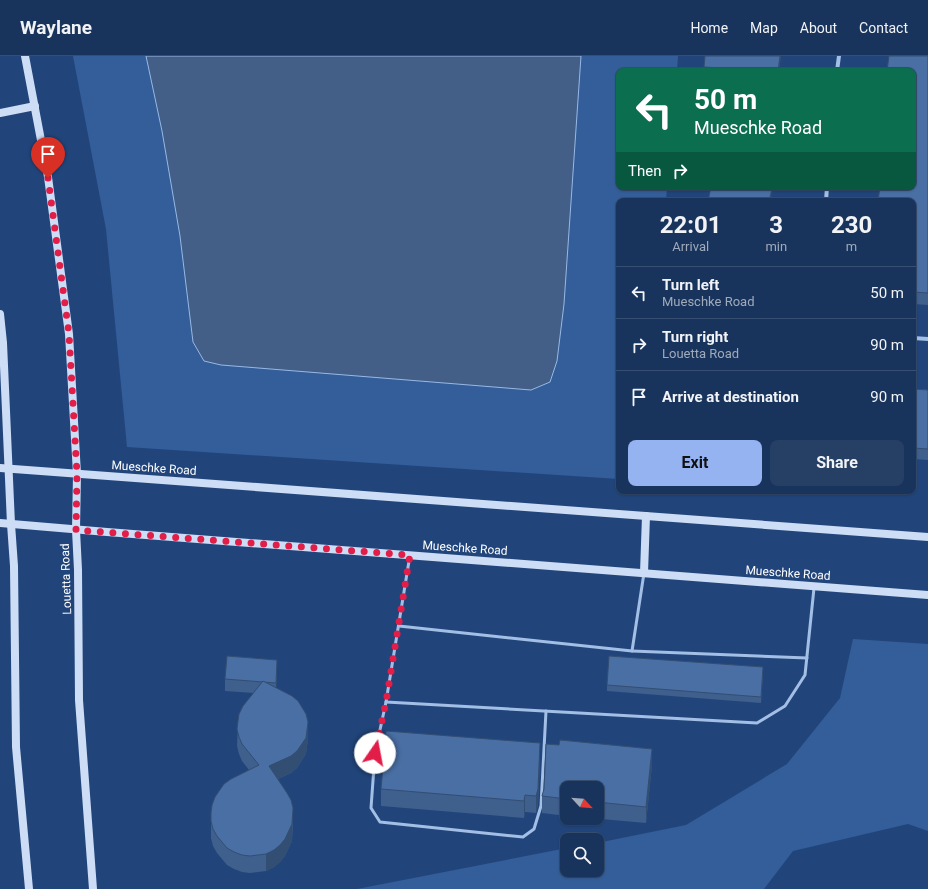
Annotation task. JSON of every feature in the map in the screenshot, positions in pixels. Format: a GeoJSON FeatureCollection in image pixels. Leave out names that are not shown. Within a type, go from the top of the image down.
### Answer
{"type":"FeatureCollection","features":[{"type":"Feature","properties":{"kind":"main road","name":"Louetta Road"},"geometry":{"type":"LineString","coordinates":[[25,56],[48,178],[69,334],[77,474],[76,530],[80,700],[93,889]]}},
{"type":"Feature","properties":{"kind":"main road"},"geometry":{"type":"LineString","coordinates":[[0,113],[35,106]]}},
{"type":"Feature","properties":{"kind":"main road"},"geometry":{"type":"LineString","coordinates":[[0,314],[3,343],[14,566],[16,747],[29,889]]}},
{"type":"Feature","properties":{"kind":"main road","name":"Mueschke Road"},"geometry":{"type":"LineString","coordinates":[[0,468],[928,537]]}},
{"type":"Feature","properties":{"kind":"main road"},"geometry":{"type":"LineString","coordinates":[[644,573],[646,516]]}},
{"type":"Feature","properties":{"kind":"main road","name":"Mueschke Road"},"geometry":{"type":"LineString","coordinates":[[0,523],[928,595]]}},
{"type":"Feature","properties":{"kind":"street"},"geometry":{"type":"LineString","coordinates":[[837,68],[839,56]]}},
{"type":"Feature","properties":{"kind":"street"},"geometry":{"type":"LineString","coordinates":[[916,338],[928,339]]}},
{"type":"Feature","properties":{"kind":"lane"},"geometry":{"type":"LineString","coordinates":[[410,555],[386,702],[375,753],[371,808],[380,822],[523,837],[534,829],[540,806],[546,711]]}},
{"type":"Feature","properties":{"kind":"lane"},"geometry":{"type":"LineString","coordinates":[[632,651],[644,573]]}},
{"type":"Feature","properties":{"kind":"lane"},"geometry":{"type":"LineString","coordinates":[[386,702],[757,723],[785,706],[805,675],[814,587]]}},
{"type":"Feature","properties":{"kind":"lane"},"geometry":{"type":"LineString","coordinates":[[399,626],[632,651],[807,658]]}},
{"type":"Feature","properties":{"kind":"shaded area"},"geometry":{"type":"Polygon","coordinates":[[[73,56],[678,56],[677,68],[616,68],[616,190],[667,190],[666,198],[616,198],[616,479],[127,447],[106,229],[73,56]]]}},
{"type":"Feature","properties":{"kind":"shaded area"},"geometry":{"type":"Polygon","coordinates":[[[146,56],[581,56],[564,304],[557,361],[550,382],[531,390],[221,365],[204,361],[193,342],[180,236],[162,131],[146,56]]]}},
{"type":"Feature","properties":{"kind":"shaded area"},"geometry":{"type":"Polygon","coordinates":[[[853,639],[928,644],[928,831],[908,824],[793,851],[764,889],[357,889],[560,849],[560,877],[604,877],[604,842],[686,825],[787,764],[840,698],[853,639]]]}},
{"type":"Feature","properties":{"kind":"building"},"geometry":{"type":"Polygon","coordinates":[[[705,56],[780,56],[778,68],[704,67],[705,56]]]}},
{"type":"Feature","properties":{"kind":"building"},"geometry":{"type":"Polygon","coordinates":[[[889,56],[928,56],[928,293],[916,292],[916,198],[878,198],[880,190],[916,190],[916,68],[887,68],[889,56]]]}},
{"type":"Feature","properties":{"kind":"building"},"geometry":{"type":"Polygon","coordinates":[[[710,190],[772,190],[770,198],[709,198],[710,190]]]}},
{"type":"Feature","properties":{"kind":"building"},"geometry":{"type":"Polygon","coordinates":[[[916,389],[928,390],[928,449],[916,448],[916,389]]]}},
{"type":"Feature","properties":{"kind":"building"},"geometry":{"type":"Polygon","coordinates":[[[227,656],[277,660],[276,683],[225,679],[227,656]]]}},
{"type":"Feature","properties":{"kind":"building"},"geometry":{"type":"Polygon","coordinates":[[[609,656],[763,667],[761,697],[607,685],[609,656]]]}},
{"type":"Feature","properties":{"kind":"building"},"geometry":{"type":"Polygon","coordinates":[[[263,681],[292,696],[298,701],[306,714],[308,722],[306,738],[297,751],[291,756],[269,766],[291,800],[293,808],[292,824],[285,839],[274,850],[266,854],[250,856],[242,855],[227,848],[213,829],[211,813],[215,797],[224,784],[259,765],[242,744],[237,729],[239,714],[243,706],[263,681]]]}},
{"type":"Feature","properties":{"kind":"building"},"geometry":{"type":"Polygon","coordinates":[[[386,731],[540,743],[538,789],[536,796],[525,795],[524,801],[381,789],[386,731]]]}},
{"type":"Feature","properties":{"kind":"building"},"geometry":{"type":"Polygon","coordinates":[[[560,740],[652,749],[646,807],[604,803],[604,781],[560,781],[560,798],[542,796],[544,789],[546,744],[559,745],[560,740]]]}},
{"type":"Feature","properties":{"kind":"route"},"geometry":{"type":"LineString","coordinates":[[48,178],[69,334],[77,474],[76,530],[410,555],[386,702],[375,753]]}}]}
